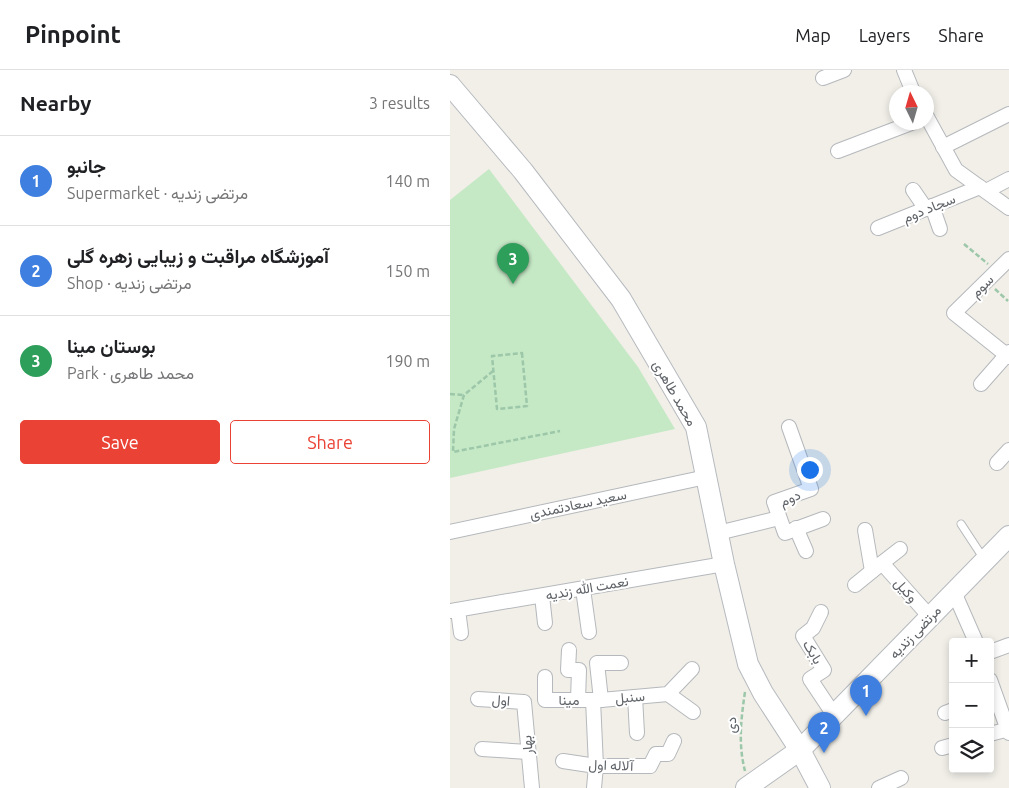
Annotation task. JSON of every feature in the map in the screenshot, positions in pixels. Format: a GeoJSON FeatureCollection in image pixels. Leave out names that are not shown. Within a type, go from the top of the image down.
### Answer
{"type":"FeatureCollection","features":[{"type":"Feature","properties":{"kind":"street"},"geometry":{"type":"LineString","coordinates":[[823,78],[844,70]]}},
{"type":"Feature","properties":{"kind":"street"},"geometry":{"type":"LineString","coordinates":[[904,70],[910,85]]}},
{"type":"Feature","properties":{"kind":"street","name":"محمد طاهری"},"geometry":{"type":"LineString","coordinates":[[450,85],[523,171],[621,299],[696,427],[724,564],[748,664],[763,693],[800,750],[820,788]]}},
{"type":"Feature","properties":{"kind":"street"},"geometry":{"type":"LineString","coordinates":[[944,147],[1009,114]]}},
{"type":"Feature","properties":{"kind":"street"},"geometry":{"type":"LineString","coordinates":[[838,151],[893,130]]}},
{"type":"Feature","properties":{"kind":"street"},"geometry":{"type":"LineString","coordinates":[[934,130],[956,170],[1009,208]]}},
{"type":"Feature","properties":{"kind":"street","name":"سجاد دوم"},"geometry":{"type":"LineString","coordinates":[[878,228],[1009,179]]}},
{"type":"Feature","properties":{"kind":"street"},"geometry":{"type":"LineString","coordinates":[[913,190],[929,208],[940,229]]}},
{"type":"Feature","properties":{"kind":"street","name":"سوم"},"geometry":{"type":"LineString","coordinates":[[1008,355],[954,313],[1009,259]]}},
{"type":"Feature","properties":{"kind":"street"},"geometry":{"type":"LineString","coordinates":[[981,384],[1008,355]]}},
{"type":"Feature","properties":{"kind":"street","name":"دوم"},"geometry":{"type":"LineString","coordinates":[[778,518],[774,502],[811,489],[789,426]]}},
{"type":"Feature","properties":{"kind":"street"},"geometry":{"type":"LineString","coordinates":[[997,463],[1009,450]]}},
{"type":"Feature","properties":{"kind":"street","name":"سعید سعادتمندی"},"geometry":{"type":"LineString","coordinates":[[450,532],[706,477]]}},
{"type":"Feature","properties":{"kind":"street"},"geometry":{"type":"LineString","coordinates":[[718,533],[778,518],[784,533],[823,519]]}},
{"type":"Feature","properties":{"kind":"street"},"geometry":{"type":"LineString","coordinates":[[796,528],[806,551]]}},
{"type":"Feature","properties":{"kind":"street"},"geometry":{"type":"LineString","coordinates":[[865,530],[877,567]]}},
{"type":"Feature","properties":{"kind":"street","name":"مرتضی زندیه"},"geometry":{"type":"LineString","coordinates":[[751,786],[800,750],[1009,536]]}},
{"type":"Feature","properties":{"kind":"street"},"geometry":{"type":"LineString","coordinates":[[855,584],[900,548]]}},
{"type":"Feature","properties":{"kind":"street","name":"نعمت الله زندیه"},"geometry":{"type":"LineString","coordinates":[[454,611],[724,564]]}},
{"type":"Feature","properties":{"kind":"street","name":"وکیل"},"geometry":{"type":"LineString","coordinates":[[877,567],[930,617]]}},
{"type":"Feature","properties":{"kind":"street"},"geometry":{"type":"LineString","coordinates":[[583,588],[589,632]]}},
{"type":"Feature","properties":{"kind":"street"},"geometry":{"type":"LineString","coordinates":[[954,592],[974,638]]}},
{"type":"Feature","properties":{"kind":"street"},"geometry":{"type":"LineString","coordinates":[[542,596],[545,623]]}},
{"type":"Feature","properties":{"kind":"street"},"geometry":{"type":"LineString","coordinates":[[454,611],[460,633]]}},
{"type":"Feature","properties":{"kind":"street","name":"بابک"},"geometry":{"type":"LineString","coordinates":[[821,612],[813,628],[803,636],[824,670],[810,680],[834,715]]}},
{"type":"Feature","properties":{"kind":"street"},"geometry":{"type":"LineString","coordinates":[[994,651],[1009,645]]}},
{"type":"Feature","properties":{"kind":"street"},"geometry":{"type":"LineString","coordinates":[[570,650],[568,670],[579,670],[578,700]]}},
{"type":"Feature","properties":{"kind":"street"},"geometry":{"type":"LineString","coordinates":[[594,788],[597,663],[621,663]]}},
{"type":"Feature","properties":{"kind":"street"},"geometry":{"type":"LineString","coordinates":[[692,669],[668,694],[693,712]]}},
{"type":"Feature","properties":{"kind":"street","name":"مینا"},"geometry":{"type":"LineString","coordinates":[[546,677],[545,700],[597,700]]}},
{"type":"Feature","properties":{"kind":"street","name":"سنبل"},"geometry":{"type":"LineString","coordinates":[[597,700],[668,694]]}},
{"type":"Feature","properties":{"kind":"street"},"geometry":{"type":"LineString","coordinates":[[635,697],[637,733]]}},
{"type":"Feature","properties":{"kind":"street","name":"اول"},"geometry":{"type":"LineString","coordinates":[[478,699],[524,702]]}},
{"type":"Feature","properties":{"kind":"street"},"geometry":{"type":"LineString","coordinates":[[994,700],[1009,730],[994,733]]}},
{"type":"Feature","properties":{"kind":"street","name":"بهار"},"geometry":{"type":"LineString","coordinates":[[524,702],[532,788]]}},
{"type":"Feature","properties":{"kind":"street","name":"آلاله اول"},"geometry":{"type":"LineString","coordinates":[[563,761],[596,766],[650,766],[656,754],[668,754],[674,741]]}},
{"type":"Feature","properties":{"kind":"street"},"geometry":{"type":"LineString","coordinates":[[482,749],[528,752]]}},
{"type":"Feature","properties":{"kind":"street"},"geometry":{"type":"LineString","coordinates":[[879,788],[901,778]]}},
{"type":"Feature","properties":{"kind":"lane"},"geometry":{"type":"LineString","coordinates":[[961,524],[985,560]]}},
{"type":"Feature","properties":{"kind":"path"},"geometry":{"type":"LineString","coordinates":[[964,244],[991,276],[1008,301]]}},
{"type":"Feature","properties":{"kind":"path"},"geometry":{"type":"LineString","coordinates":[[522,353],[527,406],[497,409],[493,371],[492,356],[522,353]]}},
{"type":"Feature","properties":{"kind":"path"},"geometry":{"type":"LineString","coordinates":[[493,371],[464,395],[454,429],[453,452],[560,431]]}},
{"type":"Feature","properties":{"kind":"path"},"geometry":{"type":"LineString","coordinates":[[450,394],[464,395]]}},
{"type":"Feature","properties":{"kind":"path","name":"دی"},"geometry":{"type":"LineString","coordinates":[[745,691],[740,727],[741,758],[751,786]]}},
{"type":"Feature","properties":{"kind":"green space"},"geometry":{"type":"Polygon","coordinates":[[[489,169],[638,367],[675,429],[450,478],[450,200],[489,169]]]}},
{"type":"Feature","properties":{"kind":"place","name":"بوستان مینا"},"geometry":{"type":"Point","coordinates":[513,284]}},
{"type":"Feature","properties":{"kind":"place","name":"جانبو"},"geometry":{"type":"Point","coordinates":[866,716]}},
{"type":"Feature","properties":{"kind":"place","name":"آموزشگاه مراقبت و زیبایی زهره گلی"},"geometry":{"type":"Point","coordinates":[824,753]}}]}
